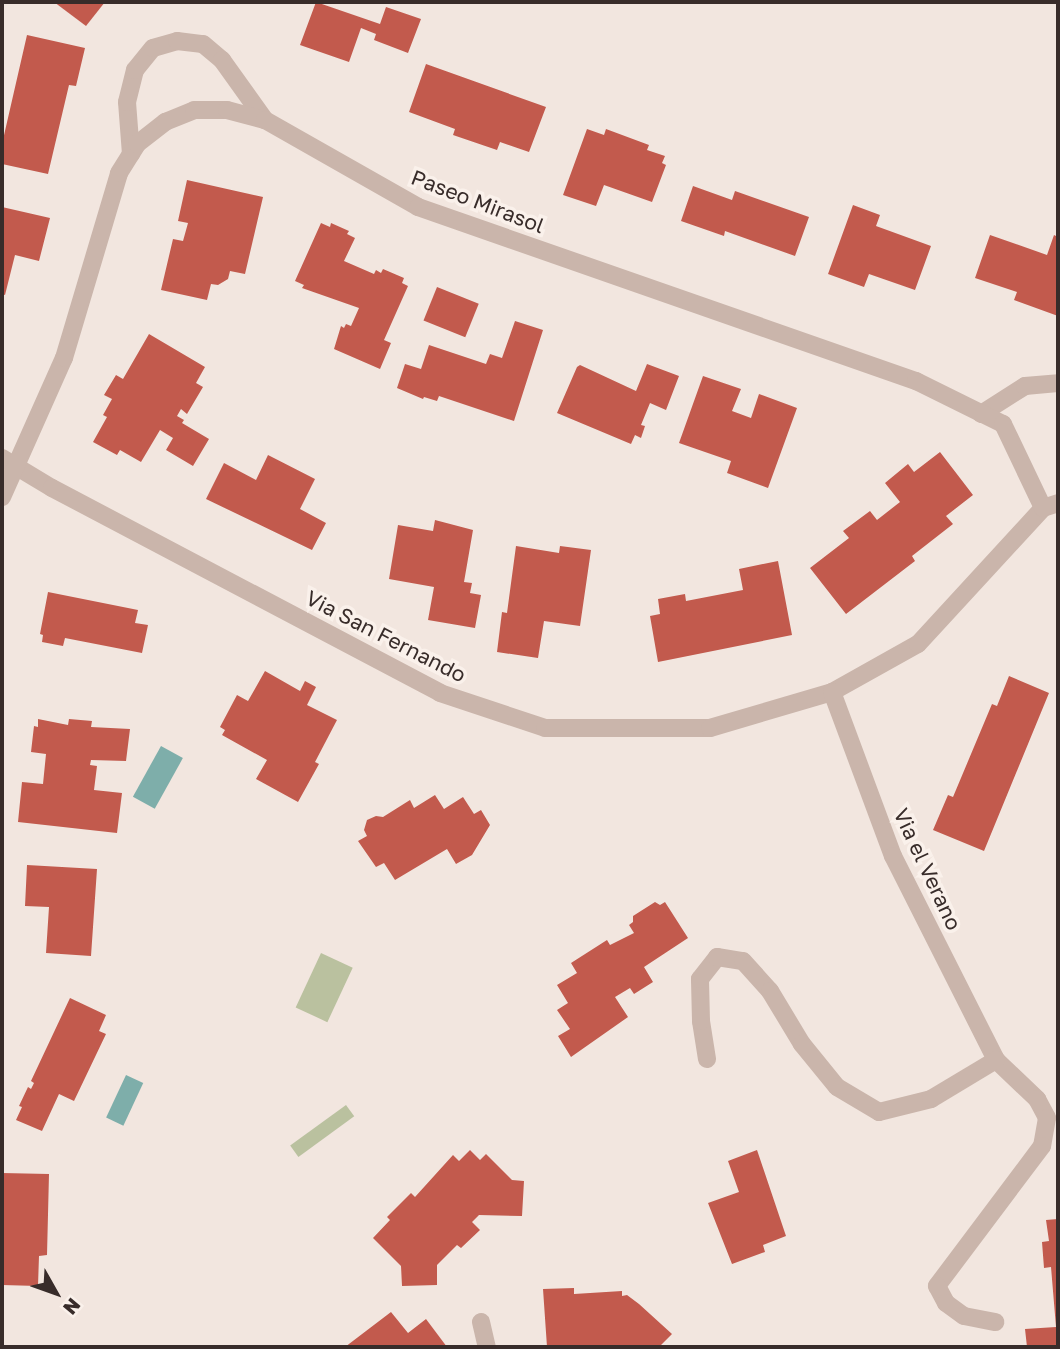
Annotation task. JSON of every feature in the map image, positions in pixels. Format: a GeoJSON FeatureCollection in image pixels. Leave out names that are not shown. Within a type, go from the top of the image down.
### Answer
{"type":"FeatureCollection","features":[{"type":"Feature","properties":{"kind":"street"},"geometry":{"type":"LineString","coordinates":[[131,154],[127,102],[135,70],[153,48],[177,41],[203,44],[222,60],[265,120]]}},
{"type":"Feature","properties":{"kind":"street","name":"Paseo Mirasol"},"geometry":{"type":"LineString","coordinates":[[2,498],[9,463],[64,358],[119,173],[137,145],[165,122],[194,110],[227,110],[265,120],[418,207],[916,381],[1003,424],[1051,506]]}},
{"type":"Feature","properties":{"kind":"street"},"geometry":{"type":"LineString","coordinates":[[981,414],[1025,386],[1058,383]]}},
{"type":"Feature","properties":{"kind":"street","name":"Via San Fernando"},"geometry":{"type":"LineString","coordinates":[[9,463],[440,693],[545,728],[709,728],[832,692],[918,644],[1051,506]]}},
{"type":"Feature","properties":{"kind":"street","name":"Via el Verano"},"geometry":{"type":"LineString","coordinates":[[832,692],[893,856],[996,1060],[1037,1099],[1047,1118],[1042,1146],[959,1253],[937,1286],[946,1303],[964,1316],[995,1322]]}},
{"type":"Feature","properties":{"kind":"street"},"geometry":{"type":"LineString","coordinates":[[707,1059],[701,1021],[700,979],[717,957],[743,961],[770,991],[802,1044],[837,1087],[879,1112],[932,1099],[996,1060]]}},
{"type":"Feature","properties":{"kind":"street"},"geometry":{"type":"LineString","coordinates":[[481,1322],[487,1347]]}},
{"type":"Feature","properties":{"kind":"green space"},"geometry":{"type":"Polygon","coordinates":[[[321,953],[353,968],[327,1022],[296,1007],[321,953]]]}},
{"type":"Feature","properties":{"kind":"green space"},"geometry":{"type":"Polygon","coordinates":[[[346,1105],[354,1116],[298,1157],[290,1146],[346,1105]]]}},
{"type":"Feature","properties":{"kind":"water"},"geometry":{"type":"Polygon","coordinates":[[[161,746],[183,758],[155,809],[133,797],[161,746]]]}},
{"type":"Feature","properties":{"kind":"water"},"geometry":{"type":"Polygon","coordinates":[[[126,1075],[143,1083],[123,1126],[106,1118],[126,1075]]]}},
{"type":"Feature","properties":{"kind":"building"},"geometry":{"type":"Polygon","coordinates":[[[54,2],[105,2],[86,26],[54,2]]]}},
{"type":"Feature","properties":{"kind":"building"},"geometry":{"type":"Polygon","coordinates":[[[316,2],[380,24],[386,7],[421,19],[408,53],[374,40],[376,34],[361,28],[349,62],[300,45],[316,2]]]}},
{"type":"Feature","properties":{"kind":"building"},"geometry":{"type":"Polygon","coordinates":[[[27,35],[85,48],[76,86],[69,85],[48,174],[2,164],[2,144],[27,35]]]}},
{"type":"Feature","properties":{"kind":"building"},"geometry":{"type":"Polygon","coordinates":[[[426,64],[546,107],[529,152],[500,142],[497,150],[453,135],[455,129],[409,112],[426,64]]]}},
{"type":"Feature","properties":{"kind":"building"},"geometry":{"type":"Polygon","coordinates":[[[587,129],[604,135],[606,129],[649,145],[647,150],[665,156],[662,163],[666,165],[652,202],[604,185],[596,206],[563,195],[587,129]]]}},
{"type":"Feature","properties":{"kind":"building"},"geometry":{"type":"Polygon","coordinates":[[[187,180],[263,197],[245,274],[230,271],[228,279],[218,285],[211,284],[207,300],[161,290],[173,239],[183,241],[188,223],[178,221],[187,180]]]}},
{"type":"Feature","properties":{"kind":"building"},"geometry":{"type":"Polygon","coordinates":[[[693,186],[732,200],[735,191],[809,217],[795,256],[725,231],[724,236],[681,221],[693,186]]]}},
{"type":"Feature","properties":{"kind":"building"},"geometry":{"type":"Polygon","coordinates":[[[853,205],[880,215],[876,226],[931,246],[915,290],[869,274],[864,287],[828,274],[853,205]]]}},
{"type":"Feature","properties":{"kind":"building"},"geometry":{"type":"Polygon","coordinates":[[[2,207],[50,218],[39,261],[15,255],[5,295],[2,294],[2,207]]]}},
{"type":"Feature","properties":{"kind":"building"},"geometry":{"type":"Polygon","coordinates":[[[321,223],[330,227],[331,223],[349,231],[347,234],[355,238],[344,261],[374,274],[376,270],[381,273],[383,269],[404,278],[402,283],[408,286],[384,340],[391,343],[380,369],[334,349],[341,326],[351,326],[359,308],[302,288],[304,285],[295,281],[321,223]]]}},
{"type":"Feature","properties":{"kind":"building"},"geometry":{"type":"Polygon","coordinates":[[[990,235],[1047,255],[1054,235],[1058,237],[1058,316],[1014,300],[1017,292],[975,278],[990,235]]]}},
{"type":"Feature","properties":{"kind":"building"},"geometry":{"type":"Polygon","coordinates":[[[437,287],[479,304],[465,337],[424,320],[437,287]]]}},
{"type":"Feature","properties":{"kind":"building"},"geometry":{"type":"Polygon","coordinates":[[[515,321],[543,330],[514,421],[439,396],[437,401],[424,397],[423,399],[397,388],[405,364],[421,369],[429,345],[486,364],[490,354],[502,358],[515,321]]]}},
{"type":"Feature","properties":{"kind":"building"},"geometry":{"type":"Polygon","coordinates":[[[149,334],[205,367],[196,383],[203,387],[187,414],[181,409],[177,416],[184,420],[182,423],[209,439],[193,466],[166,450],[173,438],[160,430],[141,462],[120,450],[117,455],[93,442],[107,417],[103,415],[112,399],[104,395],[116,375],[123,379],[149,334]]]}},
{"type":"Feature","properties":{"kind":"building"},"geometry":{"type":"Polygon","coordinates":[[[647,364],[679,376],[666,410],[650,403],[641,425],[645,426],[641,438],[635,435],[631,444],[557,413],[580,365],[636,391],[647,364]]]}},
{"type":"Feature","properties":{"kind":"building"},"geometry":{"type":"Polygon","coordinates":[[[703,376],[741,389],[732,411],[751,418],[759,394],[797,408],[768,488],[727,473],[731,461],[679,443],[703,376]]]}},
{"type":"Feature","properties":{"kind":"building"},"geometry":{"type":"Polygon","coordinates":[[[940,452],[973,495],[946,516],[953,524],[912,556],[915,561],[846,614],[810,568],[849,538],[843,531],[870,511],[877,520],[900,502],[885,483],[908,464],[914,472],[940,452]]]}},
{"type":"Feature","properties":{"kind":"building"},"geometry":{"type":"Polygon","coordinates":[[[268,455],[315,479],[300,509],[326,523],[312,550],[206,499],[224,463],[256,480],[268,455]]]}},
{"type":"Feature","properties":{"kind":"building"},"geometry":{"type":"Polygon","coordinates":[[[435,520],[473,530],[464,582],[472,583],[470,593],[481,595],[475,628],[428,620],[434,587],[389,579],[398,525],[433,531],[435,520]]]}},
{"type":"Feature","properties":{"kind":"building"},"geometry":{"type":"Polygon","coordinates":[[[516,546],[559,553],[560,546],[591,550],[580,626],[544,621],[538,658],[497,652],[502,612],[507,613],[516,546]]]}},
{"type":"Feature","properties":{"kind":"building"},"geometry":{"type":"Polygon","coordinates":[[[778,561],[792,635],[658,662],[650,616],[660,614],[658,599],[685,594],[686,601],[743,590],[739,569],[778,561]]]}},
{"type":"Feature","properties":{"kind":"building"},"geometry":{"type":"Polygon","coordinates":[[[48,592],[138,610],[135,623],[148,625],[142,653],[65,638],[63,646],[42,642],[43,635],[40,634],[48,592]]]}},
{"type":"Feature","properties":{"kind":"building"},"geometry":{"type":"Polygon","coordinates":[[[265,671],[300,691],[305,681],[316,687],[307,705],[337,720],[315,762],[319,764],[298,802],[256,779],[267,760],[222,735],[225,730],[220,727],[237,695],[248,701],[265,671]]]}},
{"type":"Feature","properties":{"kind":"building"},"geometry":{"type":"Polygon","coordinates":[[[1009,676],[1049,693],[984,851],[933,830],[948,795],[953,797],[992,704],[997,706],[1009,676]]]}},
{"type":"Feature","properties":{"kind":"building"},"geometry":{"type":"Polygon","coordinates":[[[38,719],[68,725],[69,719],[92,721],[91,727],[130,729],[126,761],[91,760],[90,765],[97,766],[94,790],[122,793],[117,833],[18,822],[22,782],[43,784],[46,754],[31,752],[34,726],[38,727],[38,719]]]}},
{"type":"Feature","properties":{"kind":"building"},"geometry":{"type":"Polygon","coordinates":[[[435,795],[444,809],[463,797],[474,814],[481,810],[490,825],[472,855],[456,864],[447,849],[395,880],[384,863],[376,867],[358,841],[367,836],[364,830],[367,820],[376,816],[383,817],[410,800],[414,808],[435,795]]]}},
{"type":"Feature","properties":{"kind":"building"},"geometry":{"type":"Polygon","coordinates":[[[27,865],[97,869],[91,956],[46,953],[49,907],[25,906],[27,865]]]}},
{"type":"Feature","properties":{"kind":"building"},"geometry":{"type":"Polygon","coordinates":[[[655,902],[660,905],[665,902],[688,938],[644,967],[653,982],[634,994],[630,988],[615,997],[628,1017],[571,1057],[558,1036],[570,1029],[557,1010],[568,1003],[557,985],[577,973],[571,963],[607,940],[610,945],[634,933],[629,925],[633,922],[633,916],[655,902]]]}},
{"type":"Feature","properties":{"kind":"building"},"geometry":{"type":"Polygon","coordinates":[[[70,998],[106,1015],[99,1031],[106,1034],[74,1101],[59,1094],[42,1131],[16,1120],[22,1107],[19,1106],[28,1087],[31,1089],[34,1083],[31,1081],[70,998]]]}},
{"type":"Feature","properties":{"kind":"building"},"geometry":{"type":"Polygon","coordinates":[[[470,1150],[480,1160],[486,1154],[512,1180],[524,1181],[522,1216],[479,1215],[472,1222],[480,1230],[461,1248],[457,1245],[437,1265],[437,1285],[402,1286],[401,1266],[373,1238],[390,1220],[387,1217],[411,1193],[415,1197],[453,1155],[459,1161],[470,1150]]]}},
{"type":"Feature","properties":{"kind":"building"},"geometry":{"type":"Polygon","coordinates":[[[757,1150],[786,1236],[763,1245],[765,1252],[732,1264],[708,1203],[739,1192],[728,1161],[757,1150]]]}},
{"type":"Feature","properties":{"kind":"building"},"geometry":{"type":"Polygon","coordinates":[[[2,1173],[49,1174],[47,1255],[39,1256],[38,1286],[2,1285],[2,1173]]]}},
{"type":"Feature","properties":{"kind":"building"},"geometry":{"type":"Polygon","coordinates":[[[1058,1219],[1058,1347],[1027,1347],[1025,1329],[1056,1327],[1051,1267],[1044,1268],[1042,1242],[1049,1241],[1046,1220],[1058,1219]]]}},
{"type":"Feature","properties":{"kind":"building"},"geometry":{"type":"Polygon","coordinates":[[[574,1288],[574,1294],[622,1291],[622,1296],[627,1295],[639,1304],[672,1334],[659,1347],[547,1347],[543,1289],[574,1288]]]}},
{"type":"Feature","properties":{"kind":"building"},"geometry":{"type":"Polygon","coordinates":[[[391,1312],[408,1333],[426,1319],[447,1347],[345,1347],[391,1312]]]}}]}
